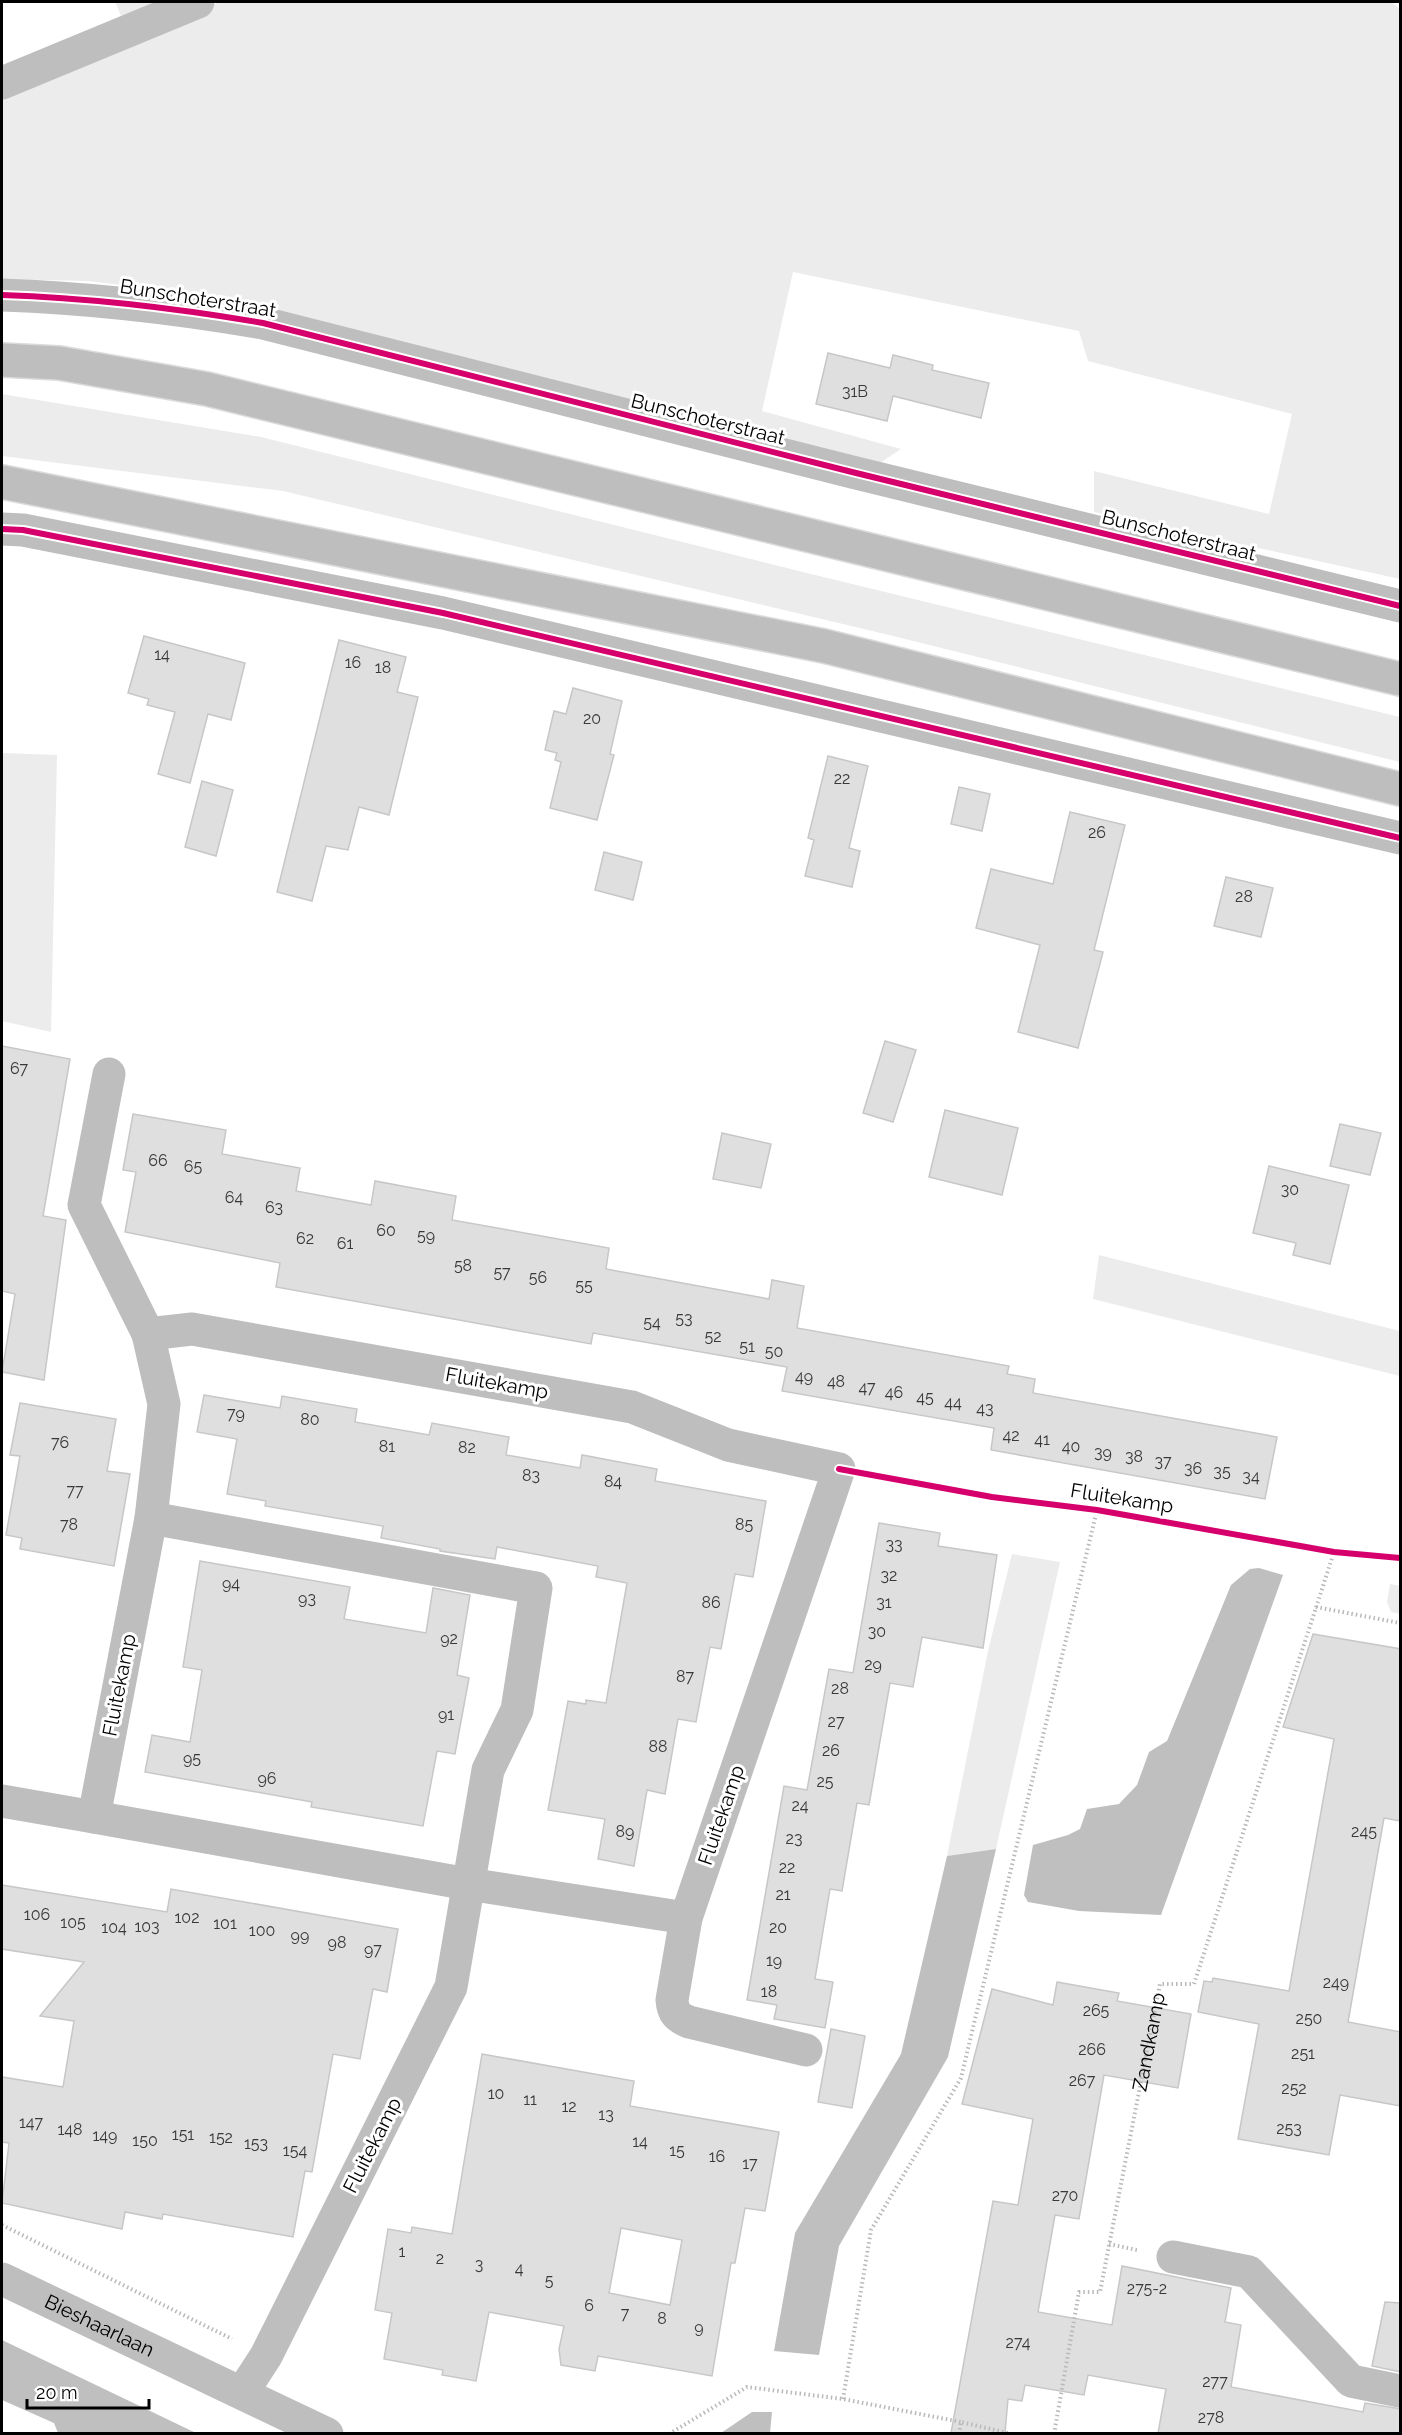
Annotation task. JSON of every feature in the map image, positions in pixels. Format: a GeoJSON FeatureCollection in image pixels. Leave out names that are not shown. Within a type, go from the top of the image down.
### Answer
{"type":"FeatureCollection","features":[{"type":"Feature","properties":{"kind":"street"},"geometry":{"type":"LineString","coordinates":[[2,83],[187,6]]}},
{"type":"Feature","properties":{"kind":"street","name":"Bunschoterstraat"},"geometry":{"type":"LineString","coordinates":[[2,296],[99,300],[188,310],[263,323],[852,472],[1401,606]]}},
{"type":"Feature","properties":{"kind":"street"},"geometry":{"type":"LineString","coordinates":[[2,360],[59,363],[207,389],[1401,679]]}},
{"type":"Feature","properties":{"kind":"street"},"geometry":{"type":"LineString","coordinates":[[2,482],[824,646],[1401,789]]}},
{"type":"Feature","properties":{"kind":"street"},"geometry":{"type":"LineString","coordinates":[[2,529],[23,530],[443,613],[1401,838]]}},
{"type":"Feature","properties":{"kind":"street","name":"Fluitekamp"},"geometry":{"type":"LineString","coordinates":[[94,1817],[151,1518],[164,1404],[148,1334],[84,1206],[109,1074]]}},
{"type":"Feature","properties":{"kind":"street","name":"Fluitekamp"},"geometry":{"type":"LineString","coordinates":[[148,1334],[192,1329],[633,1407],[728,1445],[839,1469],[686,1918]]}},
{"type":"Feature","properties":{"kind":"street","name":"Fluitekamp"},"geometry":{"type":"LineString","coordinates":[[151,1518],[536,1588],[517,1710],[488,1770],[452,1987],[266,2356],[242,2393]]}},
{"type":"Feature","properties":{"kind":"street"},"geometry":{"type":"LineString","coordinates":[[2,1802],[468,1884],[686,1918],[672,2000],[673,2011],[678,2017],[689,2022],[806,2050]]}},
{"type":"Feature","properties":{"kind":"street"},"geometry":{"type":"LineString","coordinates":[[1173,2257],[1249,2272],[1351,2381],[1401,2391]]}},
{"type":"Feature","properties":{"kind":"street","name":"Bieshaarlaan"},"geometry":{"type":"LineString","coordinates":[[2,2279],[327,2433]]}},
{"type":"Feature","properties":{"kind":"path"},"geometry":{"type":"LineString","coordinates":[[843,2399],[871,2230],[961,2078],[1098,1510]]}},
{"type":"Feature","properties":{"kind":"path"},"geometry":{"type":"LineString","coordinates":[[1323,1550],[1346,1552]]}},
{"type":"Feature","properties":{"kind":"path"},"geometry":{"type":"LineString","coordinates":[[1316,1607],[1401,1623]]}},
{"type":"Feature","properties":{"kind":"path"},"geometry":{"type":"LineString","coordinates":[[2,2225],[266,2356]]}},
{"type":"Feature","properties":{"kind":"path"},"geometry":{"type":"LineString","coordinates":[[669,2433],[747,2387],[843,2399],[1012,2433]]}},
{"type":"Feature","properties":{"kind":"path"},"geometry":{"type":"LineString","coordinates":[[959,2433],[961,2422]]}},
{"type":"Feature","properties":{"kind":"shaded area"},"geometry":{"type":"Polygon","coordinates":[[[115,2],[168,2],[121,16],[115,2]]]}},
{"type":"Feature","properties":{"kind":"shaded area"},"geometry":{"type":"Polygon","coordinates":[[[220,2],[1391,2],[1400,9],[1400,579],[1094,512],[1094,471],[1269,514],[1292,414],[1088,361],[1079,331],[793,272],[762,411],[901,449],[880,463],[221,297],[88,281],[2,279],[2,95],[220,2]]]}},
{"type":"Feature","properties":{"kind":"shaded area"},"geometry":{"type":"Polygon","coordinates":[[[2,394],[261,437],[1400,717],[1400,762],[889,635],[283,491],[2,456],[2,394]]]}},
{"type":"Feature","properties":{"kind":"shaded area"},"geometry":{"type":"Polygon","coordinates":[[[2,753],[57,755],[51,1032],[2,1021],[2,753]]]}},
{"type":"Feature","properties":{"kind":"shaded area"},"geometry":{"type":"Polygon","coordinates":[[[1099,1255],[1400,1331],[1400,1376],[1093,1299],[1099,1255]]]}},
{"type":"Feature","properties":{"kind":"shaded area"},"geometry":{"type":"Polygon","coordinates":[[[1012,1554],[1060,1562],[996,1849],[947,1856],[988,1651],[1012,1554]]]}},
{"type":"Feature","properties":{"kind":"shaded area"},"geometry":{"type":"Polygon","coordinates":[[[1259,1568],[1283,1575],[1161,1915],[1079,1911],[1028,1902],[1024,1895],[1033,1845],[1068,1835],[1080,1829],[1087,1809],[1119,1804],[1137,1785],[1149,1752],[1167,1741],[1231,1585],[1250,1569],[1259,1568]]]}},
{"type":"Feature","properties":{"kind":"shaded area"},"geometry":{"type":"Polygon","coordinates":[[[1390,1584],[1400,1586],[1400,1614],[1391,1612],[1387,1602],[1390,1584]]]}},
{"type":"Feature","properties":{"kind":"shaded area"},"geometry":{"type":"Polygon","coordinates":[[[996,1849],[948,2057],[839,2246],[819,2355],[774,2351],[795,2233],[901,2054],[947,1856],[996,1849]]]}},
{"type":"Feature","properties":{"kind":"shaded area"},"geometry":{"type":"Polygon","coordinates":[[[2,2340],[196,2433],[58,2433],[54,2423],[2,2400],[2,2340]]]}},
{"type":"Feature","properties":{"kind":"shaded area"},"geometry":{"type":"Polygon","coordinates":[[[752,2412],[772,2412],[770,2433],[721,2433],[752,2412]]]}},
{"type":"Feature","properties":{"kind":"building"},"geometry":{"type":"Polygon","coordinates":[[[828,353],[890,368],[893,355],[933,365],[932,370],[989,383],[981,418],[893,396],[887,421],[816,404],[828,353]]]}},
{"type":"Feature","properties":{"kind":"building"},"geometry":{"type":"Polygon","coordinates":[[[144,636],[245,663],[231,720],[208,714],[190,783],[158,774],[175,712],[147,705],[149,699],[128,693],[144,636]]]}},
{"type":"Feature","properties":{"kind":"building"},"geometry":{"type":"Polygon","coordinates":[[[339,640],[406,657],[397,692],[418,697],[389,815],[359,807],[348,850],[326,846],[312,901],[277,892],[339,640]]]}},
{"type":"Feature","properties":{"kind":"building"},"geometry":{"type":"Polygon","coordinates":[[[573,688],[622,701],[610,754],[614,755],[597,820],[550,808],[561,762],[555,760],[557,753],[545,750],[554,711],[566,714],[573,688]]]}},
{"type":"Feature","properties":{"kind":"building"},"geometry":{"type":"Polygon","coordinates":[[[828,756],[868,766],[849,848],[860,851],[852,887],[805,876],[814,840],[808,838],[828,756]]]}},
{"type":"Feature","properties":{"kind":"building"},"geometry":{"type":"Polygon","coordinates":[[[202,781],[233,790],[216,856],[185,847],[202,781]]]}},
{"type":"Feature","properties":{"kind":"building"},"geometry":{"type":"Polygon","coordinates":[[[959,787],[990,794],[982,831],[951,824],[959,787]]]}},
{"type":"Feature","properties":{"kind":"building"},"geometry":{"type":"Polygon","coordinates":[[[1070,812],[1125,825],[1094,950],[1103,952],[1078,1048],[1018,1032],[1040,945],[976,928],[991,869],[1053,884],[1070,812]]]}},
{"type":"Feature","properties":{"kind":"building"},"geometry":{"type":"Polygon","coordinates":[[[604,852],[642,862],[633,900],[595,890],[604,852]]]}},
{"type":"Feature","properties":{"kind":"building"},"geometry":{"type":"Polygon","coordinates":[[[1226,877],[1273,888],[1261,937],[1214,926],[1226,877]]]}},
{"type":"Feature","properties":{"kind":"building"},"geometry":{"type":"Polygon","coordinates":[[[885,1041],[916,1050],[893,1122],[863,1113],[885,1041]]]}},
{"type":"Feature","properties":{"kind":"building"},"geometry":{"type":"Polygon","coordinates":[[[2,1046],[70,1059],[43,1216],[66,1220],[44,1380],[2,1372],[15,1294],[2,1291],[2,1046]]]}},
{"type":"Feature","properties":{"kind":"building"},"geometry":{"type":"Polygon","coordinates":[[[945,1110],[1018,1128],[1002,1195],[929,1177],[945,1110]]]}},
{"type":"Feature","properties":{"kind":"building"},"geometry":{"type":"Polygon","coordinates":[[[133,1114],[226,1130],[222,1154],[300,1168],[296,1191],[371,1205],[375,1181],[456,1196],[452,1220],[609,1248],[606,1269],[769,1299],[772,1280],[804,1286],[797,1328],[1009,1366],[1007,1374],[1035,1379],[1033,1393],[1277,1437],[1265,1499],[991,1450],[994,1428],[782,1391],[787,1367],[593,1333],[591,1344],[276,1287],[280,1263],[125,1232],[136,1172],[123,1170],[133,1114]]]}},
{"type":"Feature","properties":{"kind":"building"},"geometry":{"type":"Polygon","coordinates":[[[1340,1124],[1381,1133],[1370,1175],[1330,1166],[1340,1124]]]}},
{"type":"Feature","properties":{"kind":"building"},"geometry":{"type":"Polygon","coordinates":[[[722,1133],[771,1144],[761,1188],[713,1179],[722,1133]]]}},
{"type":"Feature","properties":{"kind":"building"},"geometry":{"type":"Polygon","coordinates":[[[1269,1166],[1349,1185],[1330,1264],[1293,1255],[1296,1243],[1253,1233],[1269,1166]]]}},
{"type":"Feature","properties":{"kind":"building"},"geometry":{"type":"Polygon","coordinates":[[[204,1395],[280,1408],[282,1396],[357,1409],[355,1422],[429,1435],[432,1423],[509,1437],[506,1455],[580,1468],[582,1455],[657,1469],[655,1481],[766,1501],[753,1577],[735,1574],[721,1649],[710,1647],[696,1722],[678,1719],[665,1794],[647,1790],[634,1866],[598,1859],[605,1819],[548,1810],[568,1701],[586,1704],[586,1700],[606,1703],[627,1583],[596,1577],[598,1566],[497,1547],[495,1559],[440,1551],[440,1549],[381,1538],[383,1526],[265,1506],[266,1501],[227,1494],[237,1439],[197,1432],[204,1395]]]}},
{"type":"Feature","properties":{"kind":"building"},"geometry":{"type":"Polygon","coordinates":[[[20,1403],[116,1419],[107,1471],[130,1474],[114,1566],[20,1549],[22,1538],[6,1535],[20,1456],[10,1455],[20,1403]]]}},
{"type":"Feature","properties":{"kind":"building"},"geometry":{"type":"Polygon","coordinates":[[[879,1523],[940,1533],[938,1546],[997,1555],[983,1648],[922,1637],[913,1687],[890,1683],[869,1805],[857,1803],[842,1891],[830,1889],[815,1979],[833,1982],[825,2028],[774,2019],[777,2005],[747,2000],[784,1786],[807,1790],[829,1669],[853,1673],[879,1523]]]}},
{"type":"Feature","properties":{"kind":"building"},"geometry":{"type":"Polygon","coordinates":[[[200,1561],[350,1587],[344,1619],[426,1633],[433,1588],[470,1595],[457,1675],[469,1678],[455,1754],[437,1751],[423,1826],[311,1807],[312,1802],[145,1772],[152,1735],[190,1742],[202,1670],[183,1667],[200,1561]]]}},
{"type":"Feature","properties":{"kind":"building"},"geometry":{"type":"Polygon","coordinates":[[[1313,1634],[1401,1649],[1401,1821],[1384,1818],[1348,2022],[1401,2032],[1401,2106],[1340,2095],[1329,2155],[1238,2139],[1259,2024],[1198,2012],[1204,1981],[1212,1982],[1213,1978],[1289,1991],[1334,1739],[1283,1727],[1313,1634]]]}},
{"type":"Feature","properties":{"kind":"building"},"geometry":{"type":"Polygon","coordinates":[[[2,1885],[167,1912],[171,1889],[398,1929],[387,1992],[373,1989],[360,2059],[333,2054],[312,2172],[305,2171],[293,2237],[163,2214],[162,2219],[125,2212],[122,2229],[2,2203],[9,2143],[2,2142],[2,2077],[63,2087],[74,2021],[40,2016],[84,1962],[2,1949],[2,1885]]]}},
{"type":"Feature","properties":{"kind":"building"},"geometry":{"type":"Polygon","coordinates":[[[1057,1982],[1119,1993],[1117,2001],[1191,2014],[1178,2088],[1104,2075],[1079,2219],[1055,2215],[1038,2312],[1112,2325],[1122,2266],[1231,2288],[1225,2322],[1241,2325],[1231,2387],[1363,2412],[1365,2403],[1401,2409],[1401,2433],[1158,2433],[1166,2389],[1088,2375],[1084,2395],[1025,2385],[1022,2401],[1008,2399],[1005,2433],[951,2433],[993,2201],[1018,2205],[1033,2119],[962,2104],[992,1989],[1053,2005],[1057,1982]]]}},
{"type":"Feature","properties":{"kind":"building"},"geometry":{"type":"Polygon","coordinates":[[[831,2029],[865,2036],[852,2108],[818,2102],[831,2029]]]}},
{"type":"Feature","properties":{"kind":"building"},"geometry":{"type":"Polygon","coordinates":[[[482,2054],[634,2081],[630,2106],[779,2132],[765,2211],[745,2208],[735,2263],[731,2263],[712,2376],[598,2356],[595,2371],[561,2365],[559,2349],[564,2326],[489,2312],[476,2381],[442,2375],[443,2370],[384,2359],[392,2313],[375,2310],[388,2229],[411,2233],[412,2227],[452,2234],[482,2054]],[[621,2228],[609,2293],[670,2305],[682,2240],[621,2228]]]}},
{"type":"Feature","properties":{"kind":"building"},"geometry":{"type":"Polygon","coordinates":[[[1385,2302],[1401,2303],[1401,2372],[1372,2366],[1385,2302]]]}},
{"type":"Feature","properties":{"kind":"cycle path"},"geometry":{"type":"LineString","coordinates":[[2,295],[133,304],[263,323],[852,472],[1400,606]]}},
{"type":"Feature","properties":{"kind":"cycle path"},"geometry":{"type":"LineString","coordinates":[[2,529],[23,530],[443,613],[1400,838]]}},
{"type":"Feature","properties":{"kind":"cycle path"},"geometry":{"type":"LineString","coordinates":[[839,1469],[992,1497],[1097,1510],[1334,1552],[1400,1558]]}}]}
